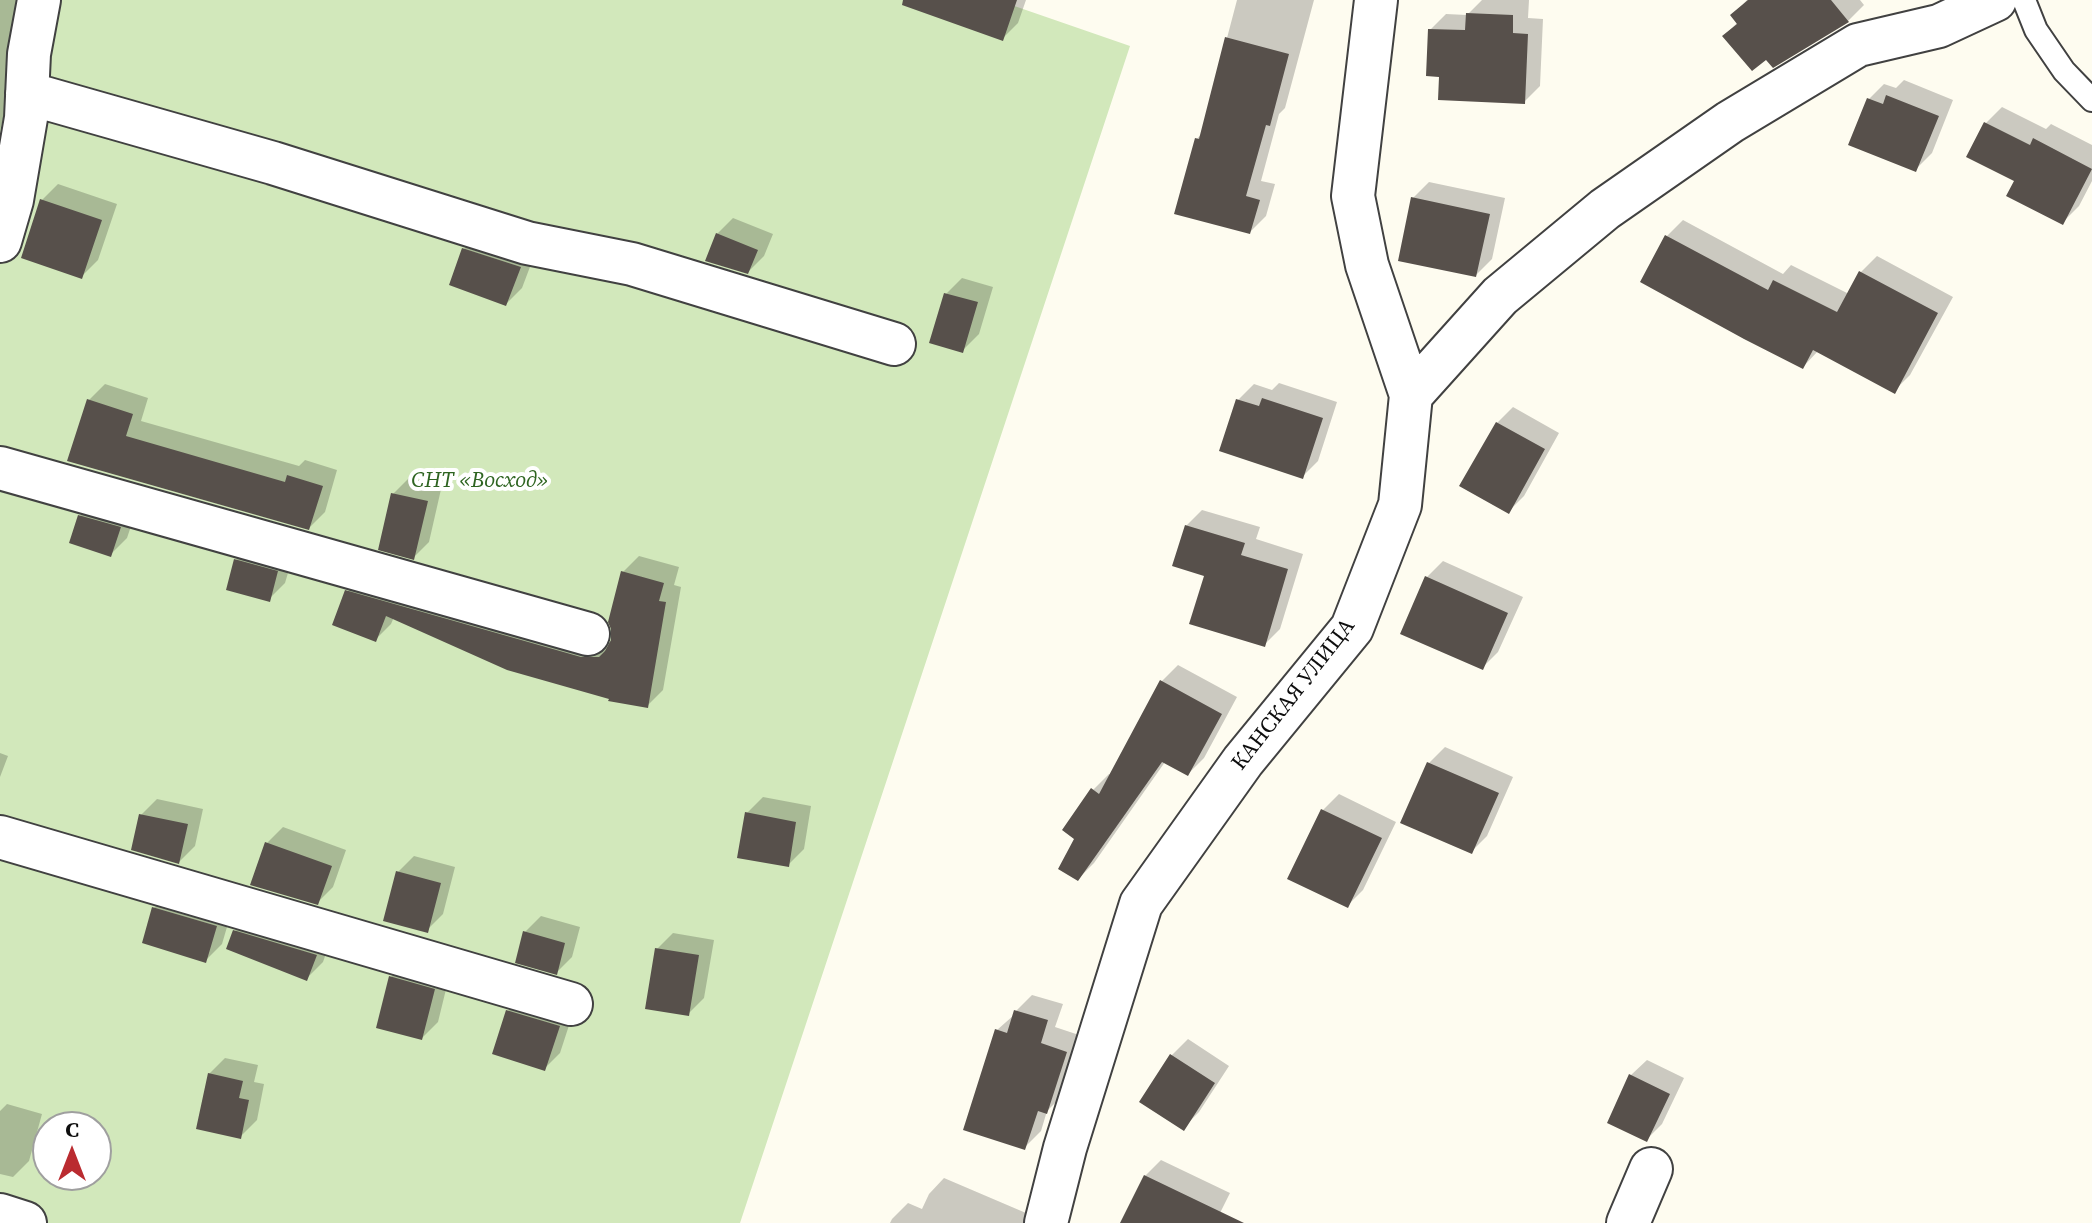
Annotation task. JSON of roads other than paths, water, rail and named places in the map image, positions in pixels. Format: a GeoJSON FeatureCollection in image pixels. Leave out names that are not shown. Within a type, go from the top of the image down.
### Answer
{"type":"FeatureCollection","features":[{"type":"Feature","properties":{"kind":"street"},"geometry":{"type":"LineString","coordinates":[[0,241],[12,200],[26,118],[29,54],[39,0]]}},
{"type":"Feature","properties":{"kind":"street","name":"КАНСКАЯ УЛИЦА"},"geometry":{"type":"LineString","coordinates":[[1046,1223],[1065,1148],[1141,904],[1243,761],[1352,628],[1400,505],[1411,395],[1367,265],[1353,196],[1376,0]]}},
{"type":"Feature","properties":{"kind":"street"},"geometry":{"type":"LineString","coordinates":[[1411,395],[1500,296],[1605,209],[1730,122],[1858,45],[1939,26],[1995,0]]}},
{"type":"Feature","properties":{"kind":"street"},"geometry":{"type":"LineString","coordinates":[[27,93],[273,163],[527,243],[632,264],[894,344]]}},
{"type":"Feature","properties":{"kind":"street"},"geometry":{"type":"LineString","coordinates":[[0,468],[588,634]]}},
{"type":"Feature","properties":{"kind":"street"},"geometry":{"type":"LineString","coordinates":[[0,837],[571,1004]]}},
{"type":"Feature","properties":{"kind":"street"},"geometry":{"type":"LineString","coordinates":[[1628,1223],[1651,1169]]}},
{"type":"Feature","properties":{"kind":"street"},"geometry":{"type":"LineString","coordinates":[[0,1215],[25,1223]]}},
{"type":"Feature","properties":{"kind":"lane"},"geometry":{"type":"LineString","coordinates":[[2024,0],[2036,30],[2064,71],[2092,100]]}},
{"type":"Feature","properties":{"kind":"park label","name":"СНТ «Восход»"},"geometry":{"type":"Point","coordinates":[480,481]}}]}
